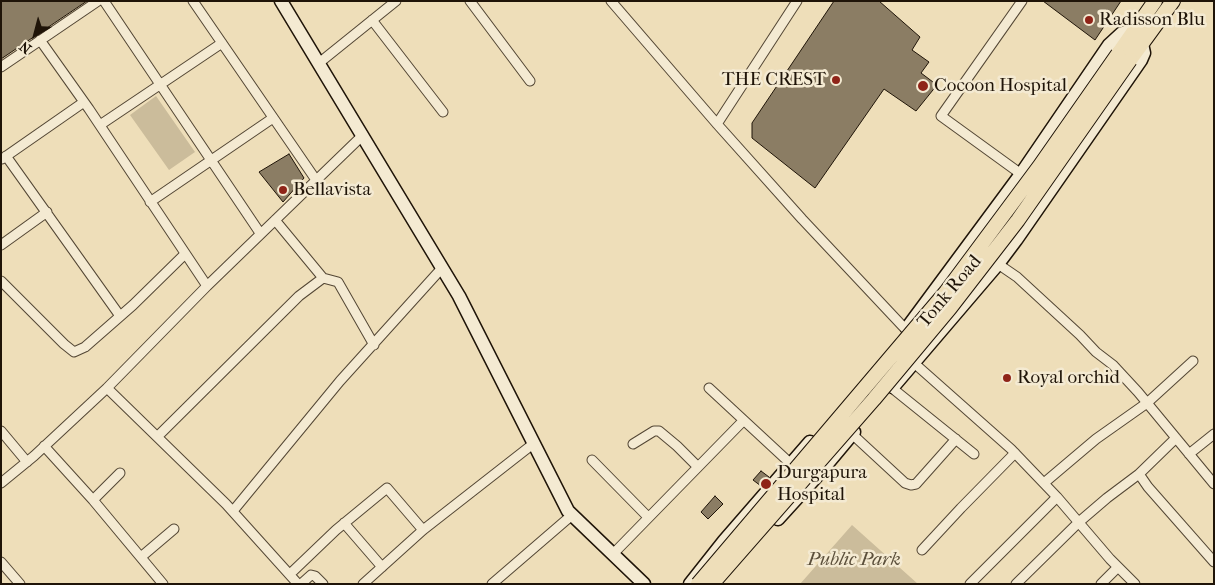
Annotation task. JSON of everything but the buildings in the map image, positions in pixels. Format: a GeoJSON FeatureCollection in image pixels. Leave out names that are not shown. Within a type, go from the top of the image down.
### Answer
{"type":"FeatureCollection","features":[{"type":"Feature","properties":{"kind":"main road"},"geometry":{"type":"LineString","coordinates":[[698,584],[946,292],[1039,167],[1155,1]]}},
{"type":"Feature","properties":{"kind":"main road","name":"Tonk Road"},"geometry":{"type":"LineString","coordinates":[[1142,44],[1173,1]]}},
{"type":"Feature","properties":{"kind":"main road"},"geometry":{"type":"LineString","coordinates":[[712,584],[874,399],[956,300],[1018,220],[1142,44]]}},
{"type":"Feature","properties":{"kind":"street"},"geometry":{"type":"LineString","coordinates":[[1,67],[98,1]]}},
{"type":"Feature","properties":{"kind":"street"},"geometry":{"type":"LineString","coordinates":[[104,1],[260,233]]}},
{"type":"Feature","properties":{"kind":"street"},"geometry":{"type":"LineString","coordinates":[[193,1],[316,180]]}},
{"type":"Feature","properties":{"kind":"street"},"geometry":{"type":"LineString","coordinates":[[281,1],[459,296],[568,511],[644,584]]}},
{"type":"Feature","properties":{"kind":"street"},"geometry":{"type":"LineString","coordinates":[[319,63],[396,1]]}},
{"type":"Feature","properties":{"kind":"street"},"geometry":{"type":"LineString","coordinates":[[470,1],[530,81]]}},
{"type":"Feature","properties":{"kind":"street"},"geometry":{"type":"LineString","coordinates":[[611,1],[717,124],[906,330],[926,348]]}},
{"type":"Feature","properties":{"kind":"street"},"geometry":{"type":"LineString","coordinates":[[717,124],[797,1]]}},
{"type":"Feature","properties":{"kind":"street"},"geometry":{"type":"LineString","coordinates":[[1021,174],[941,116],[1022,1]]}},
{"type":"Feature","properties":{"kind":"street"},"geometry":{"type":"LineString","coordinates":[[372,20],[442,112]]}},
{"type":"Feature","properties":{"kind":"street","name":"Tonk Road"},"geometry":{"type":"LineString","coordinates":[[690,584],[724,541],[906,330],[1021,174],[1110,45],[1122,33],[1133,33]]}},
{"type":"Feature","properties":{"kind":"street"},"geometry":{"type":"LineString","coordinates":[[40,40],[100,125],[207,286]]}},
{"type":"Feature","properties":{"kind":"street"},"geometry":{"type":"LineString","coordinates":[[100,125],[222,43]]}},
{"type":"Feature","properties":{"kind":"street","name":"Tonk Road"},"geometry":{"type":"LineString","coordinates":[[721,584],[818,475],[998,264],[1141,60],[1144,52],[1142,44]]}},
{"type":"Feature","properties":{"kind":"street"},"geometry":{"type":"LineString","coordinates":[[84,102],[4,158],[47,212],[120,316]]}},
{"type":"Feature","properties":{"kind":"street"},"geometry":{"type":"LineString","coordinates":[[150,202],[273,118]]}},
{"type":"Feature","properties":{"kind":"street"},"geometry":{"type":"LineString","coordinates":[[1,483],[27,462],[107,388],[260,233],[363,135]]}},
{"type":"Feature","properties":{"kind":"street"},"geometry":{"type":"LineString","coordinates":[[1,245],[47,212]]}},
{"type":"Feature","properties":{"kind":"street"},"geometry":{"type":"LineString","coordinates":[[275,220],[324,278],[338,282],[374,345]]}},
{"type":"Feature","properties":{"kind":"street"},"geometry":{"type":"LineString","coordinates":[[1,281],[74,352],[85,347],[185,254]]}},
{"type":"Feature","properties":{"kind":"street"},"geometry":{"type":"LineString","coordinates":[[998,264],[1017,277],[1096,352],[1113,364],[1214,484]]}},
{"type":"Feature","properties":{"kind":"street"},"geometry":{"type":"LineString","coordinates":[[233,511],[334,388],[442,268]]}},
{"type":"Feature","properties":{"kind":"street"},"geometry":{"type":"LineString","coordinates":[[158,436],[299,296],[324,278]]}},
{"type":"Feature","properties":{"kind":"street"},"geometry":{"type":"LineString","coordinates":[[1044,483],[1096,439],[1147,403],[1193,361]]}},
{"type":"Feature","properties":{"kind":"street"},"geometry":{"type":"LineString","coordinates":[[914,363],[1015,453],[1135,584]]}},
{"type":"Feature","properties":{"kind":"street"},"geometry":{"type":"LineString","coordinates":[[107,388],[233,511],[299,584],[311,575],[315,576],[323,584]]}},
{"type":"Feature","properties":{"kind":"street"},"geometry":{"type":"LineString","coordinates":[[709,388],[791,464]]}},
{"type":"Feature","properties":{"kind":"street"},"geometry":{"type":"LineString","coordinates":[[892,388],[974,454]]}},
{"type":"Feature","properties":{"kind":"street"},"geometry":{"type":"LineString","coordinates":[[613,554],[744,421]]}},
{"type":"Feature","properties":{"kind":"street"},"geometry":{"type":"LineString","coordinates":[[1,431],[27,462]]}},
{"type":"Feature","properties":{"kind":"street"},"geometry":{"type":"LineString","coordinates":[[634,444],[654,431],[659,431],[698,467]]}},
{"type":"Feature","properties":{"kind":"street"},"geometry":{"type":"LineString","coordinates":[[852,434],[905,483],[911,485],[916,484],[956,440]]}},
{"type":"Feature","properties":{"kind":"street"},"geometry":{"type":"LineString","coordinates":[[1189,454],[1214,434]]}},
{"type":"Feature","properties":{"kind":"street"},"geometry":{"type":"LineString","coordinates":[[1016,584],[1079,522],[1139,474],[1176,438]]}},
{"type":"Feature","properties":{"kind":"street"},"geometry":{"type":"LineString","coordinates":[[363,584],[423,530],[533,444]]}},
{"type":"Feature","properties":{"kind":"street"},"geometry":{"type":"LineString","coordinates":[[44,446],[93,500],[163,584]]}},
{"type":"Feature","properties":{"kind":"street"},"geometry":{"type":"LineString","coordinates":[[922,550],[1015,453]]}},
{"type":"Feature","properties":{"kind":"street"},"geometry":{"type":"LineString","coordinates":[[592,460],[648,517]]}},
{"type":"Feature","properties":{"kind":"street"},"geometry":{"type":"LineString","coordinates":[[93,500],[120,473]]}},
{"type":"Feature","properties":{"kind":"street"},"geometry":{"type":"LineString","coordinates":[[1139,474],[1148,487],[1214,562]]}},
{"type":"Feature","properties":{"kind":"street"},"geometry":{"type":"LineString","coordinates":[[290,574],[344,523],[386,488],[423,530]]}},
{"type":"Feature","properties":{"kind":"street"},"geometry":{"type":"LineString","coordinates":[[970,584],[1057,497]]}},
{"type":"Feature","properties":{"kind":"street"},"geometry":{"type":"LineString","coordinates":[[492,584],[572,515]]}},
{"type":"Feature","properties":{"kind":"street"},"geometry":{"type":"LineString","coordinates":[[344,523],[382,568]]}},
{"type":"Feature","properties":{"kind":"street"},"geometry":{"type":"LineString","coordinates":[[141,557],[174,529]]}},
{"type":"Feature","properties":{"kind":"street"},"geometry":{"type":"LineString","coordinates":[[1,562],[20,584]]}},
{"type":"Feature","properties":{"kind":"street"},"geometry":{"type":"LineString","coordinates":[[1101,584],[1118,567]]}},
{"type":"Feature","properties":{"kind":"green space"},"geometry":{"type":"Polygon","coordinates":[[[156,96],[195,152],[169,170],[130,115],[156,96]]]}},
{"type":"Feature","properties":{"kind":"green space","name":"Public Park"},"geometry":{"type":"Polygon","coordinates":[[[852,525],[918,584],[800,584],[852,525]]]}},
{"type":"Feature","properties":{"kind":"place","name":"Radisson Blu"},"geometry":{"type":"Point","coordinates":[1089,20]}},
{"type":"Feature","properties":{"kind":"place","name":"THE CREST"},"geometry":{"type":"Point","coordinates":[836,80]}},
{"type":"Feature","properties":{"kind":"place","name":"Cocoon Hospital"},"geometry":{"type":"Point","coordinates":[923,86]}},
{"type":"Feature","properties":{"kind":"place","name":"Bellavista"},"geometry":{"type":"Point","coordinates":[283,190]}},
{"type":"Feature","properties":{"kind":"place","name":"Royal orchid"},"geometry":{"type":"Point","coordinates":[1007,378]}},
{"type":"Feature","properties":{"kind":"place","name":"Durgapura Hospital"},"geometry":{"type":"Point","coordinates":[766,484]}}]}
